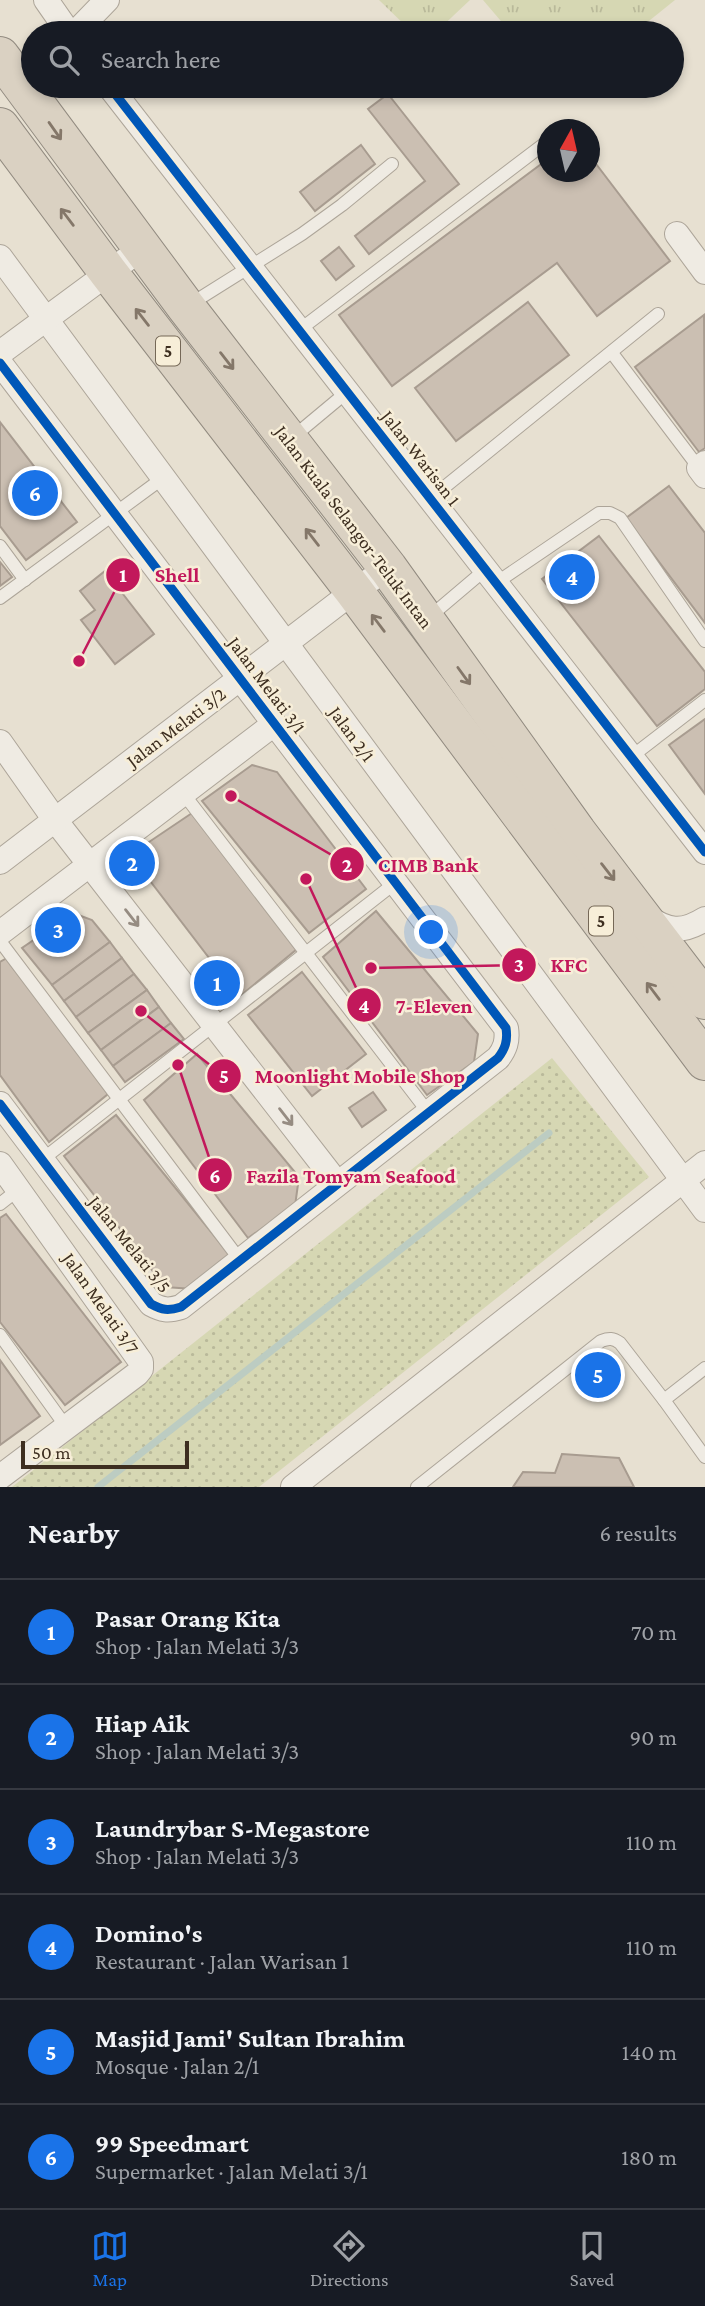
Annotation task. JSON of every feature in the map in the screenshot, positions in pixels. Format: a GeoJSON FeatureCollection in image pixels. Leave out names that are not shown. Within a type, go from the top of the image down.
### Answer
{"type":"FeatureCollection","features":[{"type":"Feature","properties":{"kind":"highway","name":"Jalan Kuala Selangor-Teluk Intan"},"geometry":{"type":"LineString","coordinates":[[0,56],[21,75]]}},
{"type":"Feature","properties":{"kind":"highway","name":"Jalan Kuala Selangor-Teluk Intan"},"geometry":{"type":"LineString","coordinates":[[40,98],[142,248],[388,568],[578,832],[705,1000]]}},
{"type":"Feature","properties":{"kind":"highway","name":"Jalan Kuala Selangor-Teluk Intan"},"geometry":{"type":"LineString","coordinates":[[0,127],[354,591],[705,1061]]}},
{"type":"Feature","properties":{"kind":"street"},"geometry":{"type":"LineString","coordinates":[[46,0],[61,21]]}},
{"type":"Feature","properties":{"kind":"street"},"geometry":{"type":"LineString","coordinates":[[87,21],[107,0]]}},
{"type":"Feature","properties":{"kind":"street","name":"Jalan Warisan 1"},"geometry":{"type":"LineString","coordinates":[[118,98],[705,852]]}},
{"type":"Feature","properties":{"kind":"street"},"geometry":{"type":"LineString","coordinates":[[677,234],[705,272]]}},
{"type":"Feature","properties":{"kind":"street"},"geometry":{"type":"LineString","coordinates":[[0,353],[142,248]]}},
{"type":"Feature","properties":{"kind":"street","name":"Jalan 2/1"},"geometry":{"type":"LineString","coordinates":[[0,257],[705,1210]]}},
{"type":"Feature","properties":{"kind":"street","name":"Jalan Melati 3/1"},"geometry":{"type":"LineString","coordinates":[[0,363],[506,1028]]}},
{"type":"Feature","properties":{"kind":"street","name":"Jalan Melati 3/2"},"geometry":{"type":"LineString","coordinates":[[0,862],[354,591],[388,568]]}},
{"type":"Feature","properties":{"kind":"street"},"geometry":{"type":"LineString","coordinates":[[0,933],[274,723]]}},
{"type":"Feature","properties":{"kind":"street"},"geometry":{"type":"LineString","coordinates":[[0,742],[55,820],[337,1183]]}},
{"type":"Feature","properties":{"kind":"street"},"geometry":{"type":"LineString","coordinates":[[639,912],[664,928],[692,927],[705,919]]}},
{"type":"Feature","properties":{"kind":"street","name":"Jalan Melati 3/5"},"geometry":{"type":"LineString","coordinates":[[0,1104],[151,1304],[166,1311],[181,1307],[498,1058],[506,1044],[506,1028]]}},
{"type":"Feature","properties":{"kind":"street"},"geometry":{"type":"LineString","coordinates":[[293,1487],[705,1163]]}},
{"type":"Feature","properties":{"kind":"street","name":"Jalan Melati 3/7"},"geometry":{"type":"LineString","coordinates":[[0,1164],[141,1362],[141,1368],[136,1374],[67,1429],[0,1477]]}},
{"type":"Feature","properties":{"kind":"lane"},"geometry":{"type":"LineString","coordinates":[[298,331],[537,149]]}},
{"type":"Feature","properties":{"kind":"lane"},"geometry":{"type":"LineString","coordinates":[[186,307],[302,234],[392,163]]}},
{"type":"Feature","properties":{"kind":"lane"},"geometry":{"type":"LineString","coordinates":[[431,498],[658,314]]}},
{"type":"Feature","properties":{"kind":"lane"},"geometry":{"type":"LineString","coordinates":[[612,353],[703,469]]}},
{"type":"Feature","properties":{"kind":"lane"},"geometry":{"type":"LineString","coordinates":[[289,440],[347,392]]}},
{"type":"Feature","properties":{"kind":"lane"},"geometry":{"type":"LineString","coordinates":[[0,598],[163,478]]}},
{"type":"Feature","properties":{"kind":"lane"},"geometry":{"type":"LineString","coordinates":[[424,621],[491,576],[599,513],[611,513],[620,518],[705,641]]}},
{"type":"Feature","properties":{"kind":"lane"},"geometry":{"type":"LineString","coordinates":[[0,547],[25,580]]}},
{"type":"Feature","properties":{"kind":"lane"},"geometry":{"type":"LineString","coordinates":[[631,757],[705,700]]}},
{"type":"Feature","properties":{"kind":"lane"},"geometry":{"type":"LineString","coordinates":[[183,793],[428,1112]]}},
{"type":"Feature","properties":{"kind":"lane"},"geometry":{"type":"LineString","coordinates":[[43,1160],[395,883]]}},
{"type":"Feature","properties":{"kind":"lane"},"geometry":{"type":"LineString","coordinates":[[0,941],[240,1260]]}},
{"type":"Feature","properties":{"kind":"lane"},"geometry":{"type":"LineString","coordinates":[[0,1204],[19,1189]]}},
{"type":"Feature","properties":{"kind":"lane"},"geometry":{"type":"LineString","coordinates":[[0,1335],[67,1429]]}},
{"type":"Feature","properties":{"kind":"lane"},"geometry":{"type":"LineString","coordinates":[[417,1487],[607,1338],[620,1343],[705,1457]]}},
{"type":"Feature","properties":{"kind":"lane"},"geometry":{"type":"LineString","coordinates":[[664,1400],[705,1368]]}},
{"type":"Feature","properties":{"kind":"green space"},"geometry":{"type":"Polygon","coordinates":[[[379,0],[470,0],[448,21],[401,21],[379,0]]]}},
{"type":"Feature","properties":{"kind":"green space"},"geometry":{"type":"Polygon","coordinates":[[[483,0],[675,0],[649,21],[501,21],[483,0]]]}},
{"type":"Feature","properties":{"kind":"green space"},"geometry":{"type":"Polygon","coordinates":[[[552,1058],[649,1177],[259,1487],[12,1487],[552,1058]]]}},
{"type":"Feature","properties":{"kind":"building"},"geometry":{"type":"Polygon","coordinates":[[[383,98],[391,98],[459,184],[369,254],[355,236],[425,181],[368,109],[383,98]]]}},
{"type":"Feature","properties":{"kind":"building"},"geometry":{"type":"Polygon","coordinates":[[[361,145],[375,164],[315,211],[300,192],[361,145]]]}},
{"type":"Feature","properties":{"kind":"building"},"geometry":{"type":"Polygon","coordinates":[[[537,167],[537,182],[600,182],[600,169],[670,261],[597,316],[557,263],[392,386],[339,315],[537,167]]]}},
{"type":"Feature","properties":{"kind":"building"},"geometry":{"type":"Polygon","coordinates":[[[339,247],[354,266],[336,280],[321,261],[339,247]]]}},
{"type":"Feature","properties":{"kind":"building"},"geometry":{"type":"Polygon","coordinates":[[[528,302],[569,355],[456,441],[415,388],[528,302]]]}},
{"type":"Feature","properties":{"kind":"building"},"geometry":{"type":"Polygon","coordinates":[[[704,315],[705,448],[699,452],[635,367],[704,315]]]}},
{"type":"Feature","properties":{"kind":"building"},"geometry":{"type":"Polygon","coordinates":[[[0,422],[77,522],[26,560],[0,526],[0,422]]]}},
{"type":"Feature","properties":{"kind":"building"},"geometry":{"type":"Polygon","coordinates":[[[669,486],[705,533],[705,623],[626,518],[669,486]]]}},
{"type":"Feature","properties":{"kind":"building"},"geometry":{"type":"Polygon","coordinates":[[[599,536],[705,672],[705,689],[657,726],[542,579],[599,536]]]}},
{"type":"Feature","properties":{"kind":"building"},"geometry":{"type":"Polygon","coordinates":[[[0,562],[12,577],[0,586],[0,562]]]}},
{"type":"Feature","properties":{"kind":"building"},"geometry":{"type":"Polygon","coordinates":[[[105,571],[154,634],[115,664],[81,620],[95,610],[80,591],[105,571]]]}},
{"type":"Feature","properties":{"kind":"building"},"geometry":{"type":"Polygon","coordinates":[[[705,719],[705,794],[669,745],[705,719]]]}},
{"type":"Feature","properties":{"kind":"building"},"geometry":{"type":"Polygon","coordinates":[[[252,765],[277,772],[366,889],[309,933],[202,801],[252,765]]]}},
{"type":"Feature","properties":{"kind":"building"},"geometry":{"type":"Polygon","coordinates":[[[195,811],[297,949],[239,997],[141,869],[146,844],[195,811]]]}},
{"type":"Feature","properties":{"kind":"building"},"geometry":{"type":"Polygon","coordinates":[[[376,911],[478,1034],[474,1062],[427,1095],[323,957],[376,911]]]}},
{"type":"Feature","properties":{"kind":"building"},"geometry":{"type":"Polygon","coordinates":[[[73,913],[92,920],[110,942],[52,985],[22,948],[73,913]]]}},
{"type":"Feature","properties":{"kind":"building"},"geometry":{"type":"Polygon","coordinates":[[[110,942],[122,958],[64,1001],[52,985],[110,942]]]}},
{"type":"Feature","properties":{"kind":"building"},"geometry":{"type":"Polygon","coordinates":[[[7,958],[108,1094],[49,1142],[0,1075],[0,962],[7,958]]]}},
{"type":"Feature","properties":{"kind":"building"},"geometry":{"type":"Polygon","coordinates":[[[122,958],[134,974],[76,1017],[64,1001],[122,958]]]}},
{"type":"Feature","properties":{"kind":"building"},"geometry":{"type":"Polygon","coordinates":[[[302,972],[366,1054],[312,1096],[248,1015],[302,972]]]}},
{"type":"Feature","properties":{"kind":"building"},"geometry":{"type":"Polygon","coordinates":[[[134,974],[147,990],[88,1033],[76,1017],[134,974]]]}},
{"type":"Feature","properties":{"kind":"building"},"geometry":{"type":"Polygon","coordinates":[[[147,990],[159,1007],[101,1050],[88,1033],[147,990]]]}},
{"type":"Feature","properties":{"kind":"building"},"geometry":{"type":"Polygon","coordinates":[[[159,1007],[171,1023],[113,1066],[101,1050],[159,1007]]]}},
{"type":"Feature","properties":{"kind":"building"},"geometry":{"type":"Polygon","coordinates":[[[171,1023],[184,1039],[125,1082],[113,1066],[171,1023]]]}},
{"type":"Feature","properties":{"kind":"building"},"geometry":{"type":"Polygon","coordinates":[[[197,1054],[299,1177],[295,1206],[248,1238],[144,1100],[197,1054]]]}},
{"type":"Feature","properties":{"kind":"building"},"geometry":{"type":"Polygon","coordinates":[[[373,1092],[386,1110],[362,1127],[349,1108],[373,1092]]]}},
{"type":"Feature","properties":{"kind":"building"},"geometry":{"type":"Polygon","coordinates":[[[116,1115],[230,1255],[193,1289],[165,1287],[64,1156],[116,1115]]]}},
{"type":"Feature","properties":{"kind":"building"},"geometry":{"type":"Polygon","coordinates":[[[6,1214],[121,1362],[65,1405],[0,1322],[0,1218],[6,1214]]]}},
{"type":"Feature","properties":{"kind":"building"},"geometry":{"type":"Polygon","coordinates":[[[0,1360],[40,1416],[0,1445],[0,1360]]]}},
{"type":"Feature","properties":{"kind":"building"},"geometry":{"type":"Polygon","coordinates":[[[562,1454],[619,1458],[634,1487],[513,1487],[523,1472],[555,1473],[562,1454]]]}},
{"type":"Feature","properties":{"kind":"waterway"},"geometry":{"type":"LineString","coordinates":[[98,1487],[549,1133]]}},
{"type":"Feature","properties":{"kind":"cycle path"},"geometry":{"type":"LineString","coordinates":[[118,98],[705,852]]}},
{"type":"Feature","properties":{"kind":"cycle path"},"geometry":{"type":"LineString","coordinates":[[0,363],[506,1028],[507,1037],[498,1058],[181,1307],[172,1309],[162,1309],[151,1304],[0,1104]]}},
{"type":"Feature","properties":{"kind":"place","name":"99 Speedmart"},"geometry":{"type":"Point","coordinates":[35,493]}},
{"type":"Feature","properties":{"kind":"place","name":"Domino's"},"geometry":{"type":"Point","coordinates":[572,577]}},
{"type":"Feature","properties":{"kind":"place","name":"Shell"},"geometry":{"type":"Point","coordinates":[79,661]}},
{"type":"Feature","properties":{"kind":"place","name":"CIMB Bank"},"geometry":{"type":"Point","coordinates":[231,796]}},
{"type":"Feature","properties":{"kind":"place","name":"Hiap Aik"},"geometry":{"type":"Point","coordinates":[132,863]}},
{"type":"Feature","properties":{"kind":"place","name":"7-Eleven"},"geometry":{"type":"Point","coordinates":[306,879]}},
{"type":"Feature","properties":{"kind":"place","name":"Laundrybar S-Megastore"},"geometry":{"type":"Point","coordinates":[58,930]}},
{"type":"Feature","properties":{"kind":"place","name":"KFC"},"geometry":{"type":"Point","coordinates":[371,968]}},
{"type":"Feature","properties":{"kind":"place","name":"Pasar Orang Kita"},"geometry":{"type":"Point","coordinates":[217,983]}},
{"type":"Feature","properties":{"kind":"place","name":"Moonlight Mobile Shop"},"geometry":{"type":"Point","coordinates":[141,1011]}},
{"type":"Feature","properties":{"kind":"place","name":"Fazila Tomyam Seafood"},"geometry":{"type":"Point","coordinates":[178,1065]}},
{"type":"Feature","properties":{"kind":"place","name":"Masjid Jami' Sultan Ibrahim"},"geometry":{"type":"Point","coordinates":[598,1375]}}]}
